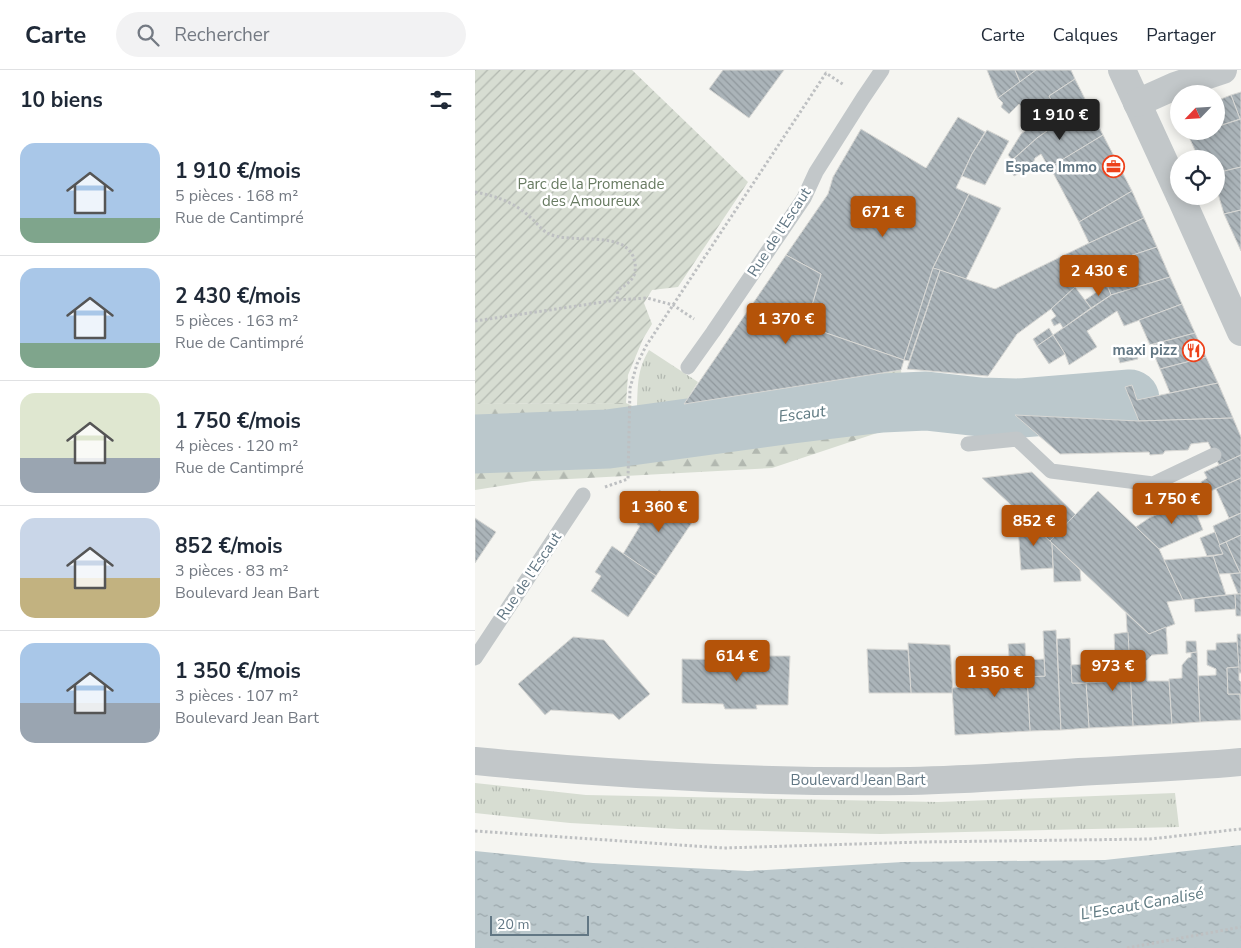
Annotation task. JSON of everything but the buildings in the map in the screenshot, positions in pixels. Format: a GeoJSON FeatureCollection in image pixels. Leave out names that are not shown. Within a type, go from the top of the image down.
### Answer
{"type":"FeatureCollection","features":[{"type":"Feature","properties":{"kind":"street"},"geometry":{"type":"LineString","coordinates":[[1123,70],[1170,175]]}},
{"type":"Feature","properties":{"kind":"street"},"geometry":{"type":"LineString","coordinates":[[1137,103],[1175,86],[1223,70]]}},
{"type":"Feature","properties":{"kind":"street"},"geometry":{"type":"LineString","coordinates":[[1184,205],[1241,332]]}},
{"type":"Feature","properties":{"kind":"street","name":"Boulevard Jean Bart"},"geometry":{"type":"LineString","coordinates":[[475,761],[668,776],[834,781],[996,778],[1241,762]]}},
{"type":"Feature","properties":{"kind":"lane","name":"Rue de l'Escaut"},"geometry":{"type":"LineString","coordinates":[[687,367],[804,198],[815,172],[882,70]]}},
{"type":"Feature","properties":{"kind":"lane"},"geometry":{"type":"LineString","coordinates":[[968,444],[1017,439],[1051,471],[1153,484],[1214,455]]}},
{"type":"Feature","properties":{"kind":"lane","name":"Rue de l'Escaut"},"geometry":{"type":"LineString","coordinates":[[475,658],[583,495]]}},
{"type":"Feature","properties":{"kind":"path"},"geometry":{"type":"LineString","coordinates":[[628,479],[630,388],[640,356],[646,346],[826,73],[863,98]]}},
{"type":"Feature","properties":{"kind":"path"},"geometry":{"type":"LineString","coordinates":[[475,192],[503,199],[516,206],[547,233],[555,236],[605,240],[621,243],[627,247],[633,253],[635,273],[629,283],[618,290],[617,300]]}},
{"type":"Feature","properties":{"kind":"path"},"geometry":{"type":"LineString","coordinates":[[475,321],[617,300],[647,298],[673,306],[713,332]]}},
{"type":"Feature","properties":{"kind":"path"},"geometry":{"type":"LineString","coordinates":[[475,831],[724,848],[1150,838],[1241,828]]}},
{"type":"Feature","properties":{"kind":"path"},"geometry":{"type":"LineString","coordinates":[[1127,948],[1241,927]]}},
{"type":"Feature","properties":{"kind":"green space","name":"Parc de la Promenade des Amoureux"},"geometry":{"type":"Polygon","coordinates":[[[475,70],[632,70],[748,182],[678,287],[652,290],[644,303],[652,324],[643,339],[628,375],[626,403],[475,404],[475,70]]]}},
{"type":"Feature","properties":{"kind":"green space"},"geometry":{"type":"Polygon","coordinates":[[[649,350],[698,382],[684,404],[637,408],[640,371],[649,350]]]}},
{"type":"Feature","properties":{"kind":"green space"},"geometry":{"type":"Polygon","coordinates":[[[901,370],[907,423],[772,468],[532,481],[475,490],[475,404],[626,403],[637,408],[684,404],[901,370]]]}},
{"type":"Feature","properties":{"kind":"green space"},"geometry":{"type":"Polygon","coordinates":[[[475,783],[586,795],[938,802],[1175,793],[1179,827],[880,834],[679,829],[570,823],[475,813],[475,783]]]}},
{"type":"Feature","properties":{"kind":"water","name":"L'Escaut Canalisé"},"geometry":{"type":"Polygon","coordinates":[[[1241,845],[1241,948],[475,948],[475,851],[593,863],[748,871],[903,862],[1105,860],[1241,845]]]}},
{"type":"Feature","properties":{"kind":"waterway","name":"Escaut"},"geometry":{"type":"LineString","coordinates":[[475,444],[608,439],[882,403],[926,401],[980,407],[1021,408],[1130,399]]}},
{"type":"Feature","properties":{"kind":"place","name":"Espace Immo"},"geometry":{"type":"Point","coordinates":[1113,167]}},
{"type":"Feature","properties":{"kind":"place","name":"maxi pizz"},"geometry":{"type":"Point","coordinates":[1193,350]}}]}
